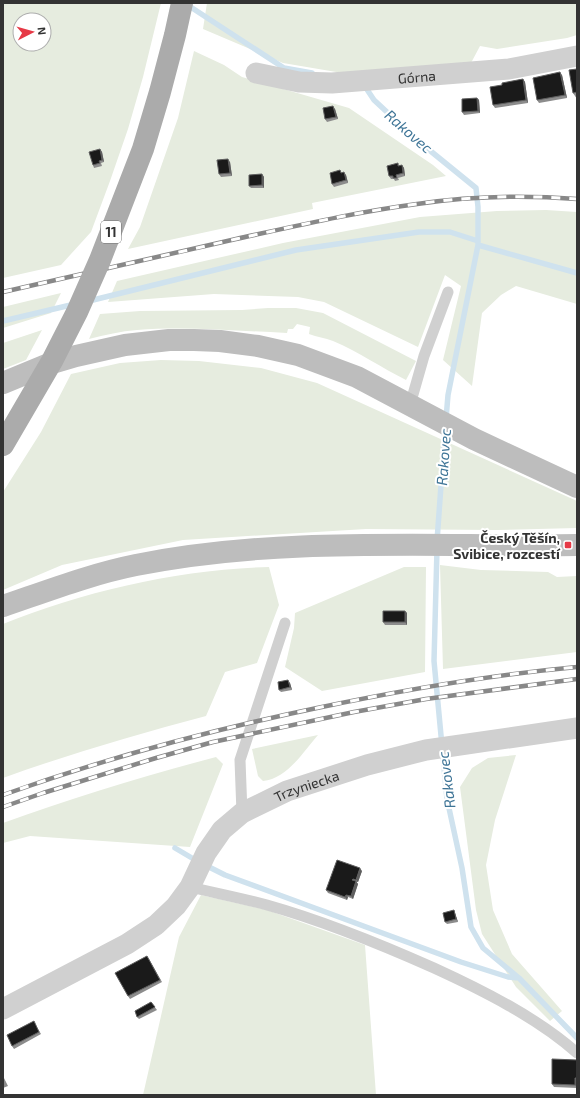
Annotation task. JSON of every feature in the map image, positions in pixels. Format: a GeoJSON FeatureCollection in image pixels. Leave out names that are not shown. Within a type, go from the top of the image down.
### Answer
{"type":"FeatureCollection","features":[{"type":"Feature","properties":{"kind":"main road","name":"11"},"geometry":{"type":"LineString","coordinates":[[3,445],[52,361],[77,312],[100,260],[143,149],[160,92],[182,3]]}},
{"type":"Feature","properties":{"kind":"main road"},"geometry":{"type":"LineString","coordinates":[[3,383],[42,367],[76,356],[125,345],[169,340],[220,341],[258,346],[298,355],[358,377],[463,433],[577,487]]}},
{"type":"Feature","properties":{"kind":"main road"},"geometry":{"type":"LineString","coordinates":[[3,606],[74,582],[135,565],[197,555],[324,545],[577,545]]}},
{"type":"Feature","properties":{"kind":"street","name":"Górna"},"geometry":{"type":"LineString","coordinates":[[256,73],[299,82],[332,83],[509,69],[577,56]]}},
{"type":"Feature","properties":{"kind":"street","name":"Trzyniecka"},"geometry":{"type":"LineString","coordinates":[[193,881],[206,853],[222,830],[242,813],[287,791],[367,765],[426,750],[577,728]]}},
{"type":"Feature","properties":{"kind":"street"},"geometry":{"type":"LineString","coordinates":[[3,1010],[126,944],[156,925],[176,906],[193,881]]}},
{"type":"Feature","properties":{"kind":"lane"},"geometry":{"type":"LineString","coordinates":[[420,409],[424,356],[448,292]]}},
{"type":"Feature","properties":{"kind":"lane"},"geometry":{"type":"LineString","coordinates":[[242,813],[240,760],[285,623]]}},
{"type":"Feature","properties":{"kind":"lane"},"geometry":{"type":"LineString","coordinates":[[193,881],[326,925],[385,947],[484,992],[532,1020],[577,1054]]}},
{"type":"Feature","properties":{"kind":"shaded area"},"geometry":{"type":"Polygon","coordinates":[[[3,3],[161,3],[143,77],[128,129],[91,232],[61,265],[3,278],[3,3]]]}},
{"type":"Feature","properties":{"kind":"shaded area"},"geometry":{"type":"Polygon","coordinates":[[[207,3],[577,3],[577,35],[567,38],[497,49],[480,46],[471,63],[354,75],[283,63],[203,29],[207,3]]]}},
{"type":"Feature","properties":{"kind":"shaded area"},"geometry":{"type":"Polygon","coordinates":[[[194,51],[224,65],[242,77],[349,108],[433,165],[446,176],[312,203],[313,209],[128,249],[140,227],[178,118],[194,51]]]}},
{"type":"Feature","properties":{"kind":"shaded area"},"geometry":{"type":"Polygon","coordinates":[[[546,210],[577,212],[577,304],[516,286],[501,295],[482,313],[472,386],[443,360],[461,286],[445,275],[418,347],[324,302],[298,297],[214,294],[108,302],[117,281],[283,243],[420,217],[497,211],[546,210]]]}},
{"type":"Feature","properties":{"kind":"shaded area"},"geometry":{"type":"Polygon","coordinates":[[[61,293],[51,313],[3,328],[3,307],[61,293]]]}},
{"type":"Feature","properties":{"kind":"shaded area"},"geometry":{"type":"Polygon","coordinates":[[[296,308],[323,313],[416,361],[406,380],[343,345],[309,334],[310,327],[297,324],[293,329],[288,329],[287,333],[156,329],[125,331],[89,339],[100,314],[140,311],[242,310],[296,308]]]}},
{"type":"Feature","properties":{"kind":"shaded area"},"geometry":{"type":"Polygon","coordinates":[[[42,330],[26,360],[3,369],[3,343],[42,330]]]}},
{"type":"Feature","properties":{"kind":"shaded area"},"geometry":{"type":"Polygon","coordinates":[[[161,360],[199,361],[261,368],[317,383],[577,501],[577,528],[497,530],[366,529],[183,540],[62,565],[3,590],[3,492],[41,432],[71,374],[120,363],[161,360]]]}},
{"type":"Feature","properties":{"kind":"shaded area"},"geometry":{"type":"Polygon","coordinates":[[[440,565],[481,570],[548,572],[557,577],[577,576],[577,652],[443,669],[440,565]]]}},
{"type":"Feature","properties":{"kind":"shaded area"},"geometry":{"type":"Polygon","coordinates":[[[269,567],[279,605],[257,663],[225,672],[206,716],[104,745],[3,778],[3,624],[67,601],[133,584],[201,572],[269,567]]]}},
{"type":"Feature","properties":{"kind":"shaded area"},"geometry":{"type":"Polygon","coordinates":[[[404,567],[426,567],[425,672],[322,691],[285,667],[294,628],[295,613],[404,567]]]}},
{"type":"Feature","properties":{"kind":"shaded area"},"geometry":{"type":"Polygon","coordinates":[[[318,735],[301,756],[280,775],[263,781],[258,776],[252,749],[318,735]]]}},
{"type":"Feature","properties":{"kind":"shaded area"},"geometry":{"type":"Polygon","coordinates":[[[516,755],[495,820],[486,865],[493,910],[512,954],[562,1011],[550,1021],[516,987],[482,934],[476,910],[460,787],[472,768],[488,758],[516,755]]]}},
{"type":"Feature","properties":{"kind":"shaded area"},"geometry":{"type":"Polygon","coordinates":[[[216,757],[223,764],[190,847],[30,836],[3,843],[3,823],[109,788],[216,757]]]}},
{"type":"Feature","properties":{"kind":"shaded area"},"geometry":{"type":"Polygon","coordinates":[[[201,895],[267,910],[365,945],[376,1095],[143,1095],[179,937],[201,895]]]}},
{"type":"Feature","properties":{"kind":"building"},"geometry":{"type":"Polygon","coordinates":[[[577,69],[577,92],[573,93],[569,70],[577,69]]]}},
{"type":"Feature","properties":{"kind":"building"},"geometry":{"type":"Polygon","coordinates":[[[560,72],[565,95],[537,100],[533,78],[560,72]]]}},
{"type":"Feature","properties":{"kind":"building"},"geometry":{"type":"Polygon","coordinates":[[[523,79],[526,100],[493,105],[490,87],[523,79]]]}},
{"type":"Feature","properties":{"kind":"building"},"geometry":{"type":"Polygon","coordinates":[[[477,98],[478,111],[462,112],[462,99],[477,98]]]}},
{"type":"Feature","properties":{"kind":"building"},"geometry":{"type":"Polygon","coordinates":[[[333,106],[336,117],[325,119],[323,108],[333,106]]]}},
{"type":"Feature","properties":{"kind":"building"},"geometry":{"type":"Polygon","coordinates":[[[100,149],[102,160],[99,161],[100,163],[93,165],[89,152],[100,149]]]}},
{"type":"Feature","properties":{"kind":"building"},"geometry":{"type":"Polygon","coordinates":[[[228,159],[230,173],[219,174],[217,160],[228,159]]]}},
{"type":"Feature","properties":{"kind":"building"},"geometry":{"type":"Polygon","coordinates":[[[398,163],[398,166],[402,165],[403,173],[396,175],[397,178],[389,176],[387,166],[398,163]]]}},
{"type":"Feature","properties":{"kind":"building"},"geometry":{"type":"Polygon","coordinates":[[[340,170],[341,173],[344,172],[346,180],[332,184],[330,173],[340,170]]]}},
{"type":"Feature","properties":{"kind":"building"},"geometry":{"type":"Polygon","coordinates":[[[262,174],[262,185],[249,186],[249,175],[262,174]]]}},
{"type":"Feature","properties":{"kind":"building"},"geometry":{"type":"Polygon","coordinates":[[[383,611],[405,611],[405,622],[383,622],[383,611]]]}},
{"type":"Feature","properties":{"kind":"building"},"geometry":{"type":"Polygon","coordinates":[[[288,680],[290,687],[279,690],[278,682],[288,680]]]}},
{"type":"Feature","properties":{"kind":"building"},"geometry":{"type":"Polygon","coordinates":[[[337,860],[360,868],[356,880],[352,880],[356,881],[351,896],[346,895],[345,897],[326,890],[337,860]]]}},
{"type":"Feature","properties":{"kind":"building"},"geometry":{"type":"Polygon","coordinates":[[[454,910],[456,919],[445,922],[443,913],[454,910]]]}},
{"type":"Feature","properties":{"kind":"building"},"geometry":{"type":"Polygon","coordinates":[[[147,956],[160,980],[128,996],[115,973],[147,956]]]}},
{"type":"Feature","properties":{"kind":"building"},"geometry":{"type":"Polygon","coordinates":[[[151,1002],[155,1007],[137,1017],[135,1011],[151,1002]]]}},
{"type":"Feature","properties":{"kind":"building"},"geometry":{"type":"Polygon","coordinates":[[[34,1021],[39,1032],[12,1046],[7,1035],[34,1021]]]}},
{"type":"Feature","properties":{"kind":"building"},"geometry":{"type":"Polygon","coordinates":[[[552,1059],[577,1060],[577,1078],[575,1078],[575,1085],[552,1084],[552,1059]]]}},
{"type":"Feature","properties":{"kind":"waterway","name":"Rakovec"},"geometry":{"type":"LineString","coordinates":[[186,4],[284,68],[312,73]]}},
{"type":"Feature","properties":{"kind":"waterway","name":"Rakovec"},"geometry":{"type":"LineString","coordinates":[[364,85],[374,100],[417,140],[476,188],[478,207],[478,245],[448,395],[446,419]]}},
{"type":"Feature","properties":{"kind":"waterway"},"geometry":{"type":"LineString","coordinates":[[89,301],[296,250],[419,232],[450,232],[478,241]]}},
{"type":"Feature","properties":{"kind":"waterway"},"geometry":{"type":"LineString","coordinates":[[478,245],[577,273]]}},
{"type":"Feature","properties":{"kind":"waterway"},"geometry":{"type":"LineString","coordinates":[[3,321],[75,304]]}},
{"type":"Feature","properties":{"kind":"waterway","name":"Rakovec"},"geometry":{"type":"LineString","coordinates":[[437,541],[445,430]]}},
{"type":"Feature","properties":{"kind":"waterway","name":"Rakovec"},"geometry":{"type":"LineString","coordinates":[[437,549],[434,661],[447,799],[462,868],[471,927],[483,948],[519,978],[577,1038]]}},
{"type":"Feature","properties":{"kind":"waterway"},"geometry":{"type":"LineString","coordinates":[[175,848],[197,861]]}},
{"type":"Feature","properties":{"kind":"waterway"},"geometry":{"type":"LineString","coordinates":[[205,865],[225,875],[461,962],[508,977],[519,978]]}},
{"type":"Feature","properties":{"kind":"railway"},"geometry":{"type":"LineString","coordinates":[[3,292],[281,229],[394,207],[437,201],[477,198],[537,197],[577,199]]}},
{"type":"Feature","properties":{"kind":"railway"},"geometry":{"type":"LineString","coordinates":[[3,795],[81,769],[198,735],[317,708],[447,684],[512,674],[577,667]]}},
{"type":"Feature","properties":{"kind":"railway"},"geometry":{"type":"LineString","coordinates":[[3,807],[156,758],[213,742],[354,712],[426,699],[577,679]]}},
{"type":"Feature","properties":{"kind":"place","name":"Český Těšín, Svibice, rozcestí"},"geometry":{"type":"Point","coordinates":[568,545]}}]}
